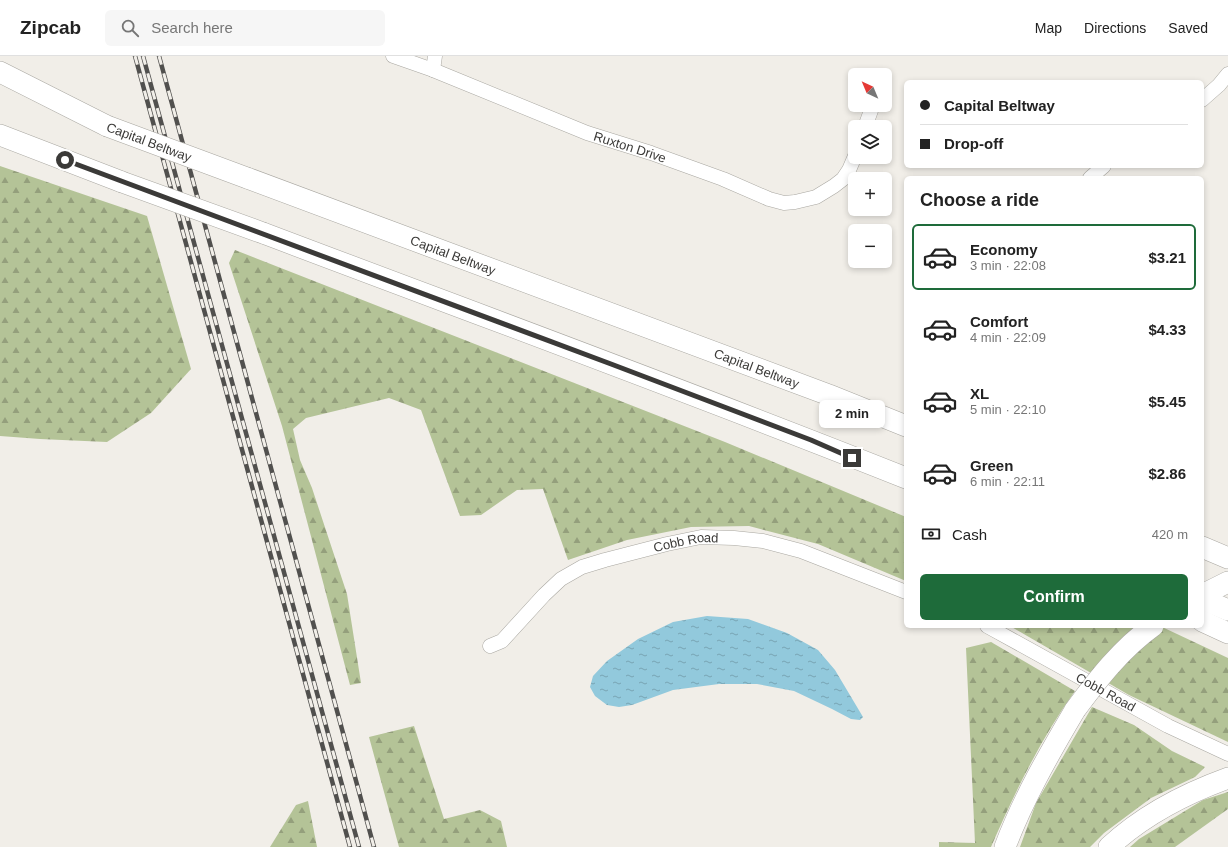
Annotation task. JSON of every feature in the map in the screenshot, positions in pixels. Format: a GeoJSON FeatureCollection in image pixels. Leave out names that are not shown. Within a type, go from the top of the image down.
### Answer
{"type":"FeatureCollection","features":[{"type":"Feature","properties":{"kind":"highway"},"geometry":{"type":"LineString","coordinates":[[0,72],[107,126]]}},
{"type":"Feature","properties":{"kind":"highway","name":"Capital Beltway"},"geometry":{"type":"LineString","coordinates":[[0,85],[829,395],[904,425]]}},
{"type":"Feature","properties":{"kind":"highway"},"geometry":{"type":"LineString","coordinates":[[0,135],[811,440],[904,477]]}},
{"type":"Feature","properties":{"kind":"highway"},"geometry":{"type":"LineString","coordinates":[[811,440],[904,482]]}},
{"type":"Feature","properties":{"kind":"highway"},"geometry":{"type":"LineString","coordinates":[[1204,536],[1228,545]]}},
{"type":"Feature","properties":{"kind":"highway"},"geometry":{"type":"LineString","coordinates":[[1204,548],[1228,558]]}},
{"type":"Feature","properties":{"kind":"highway"},"geometry":{"type":"LineString","coordinates":[[1204,594],[1228,582]]}},
{"type":"Feature","properties":{"kind":"highway"},"geometry":{"type":"LineString","coordinates":[[1204,600],[1228,610]]}},
{"type":"Feature","properties":{"kind":"highway"},"geometry":{"type":"LineString","coordinates":[[1204,621],[1228,633]]}},
{"type":"Feature","properties":{"kind":"highway"},"geometry":{"type":"LineString","coordinates":[[1005,847],[1048,754],[1075,710],[1100,676],[1121,653],[1151,628]]}},
{"type":"Feature","properties":{"kind":"highway"},"geometry":{"type":"LineString","coordinates":[[1109,847],[1127,832],[1172,802],[1228,778]]}},
{"type":"Feature","properties":{"kind":"street","name":"Ruxton Drive"},"geometry":{"type":"LineString","coordinates":[[393,56],[433,70],[587,133],[651,153],[723,179],[769,199],[784,203],[816,197],[843,179],[852,164]]}},
{"type":"Feature","properties":{"kind":"street"},"geometry":{"type":"LineString","coordinates":[[433,70],[435,56]]}},
{"type":"Feature","properties":{"kind":"street"},"geometry":{"type":"LineString","coordinates":[[1204,98],[1220,85],[1228,74]]}},
{"type":"Feature","properties":{"kind":"street"},"geometry":{"type":"LineString","coordinates":[[1092,176],[1102,168]]}},
{"type":"Feature","properties":{"kind":"street","name":"Cobb Road"},"geometry":{"type":"LineString","coordinates":[[490,646],[502,641],[544,595],[561,579],[582,567],[666,544],[701,537],[763,541],[801,551],[904,591]]}},
{"type":"Feature","properties":{"kind":"street","name":"Cobb Road"},"geometry":{"type":"LineString","coordinates":[[991,628],[1168,726],[1228,754]]}},
{"type":"Feature","properties":{"kind":"green space"},"geometry":{"type":"Polygon","coordinates":[[[0,166],[147,216],[191,369],[151,413],[107,442],[0,436],[0,166]]]}},
{"type":"Feature","properties":{"kind":"green space"},"geometry":{"type":"Polygon","coordinates":[[[235,250],[725,442],[904,516],[904,580],[818,544],[749,526],[691,527],[627,540],[568,560],[543,489],[517,490],[481,515],[460,516],[421,410],[389,398],[306,418],[293,429],[300,460],[312,488],[347,594],[361,683],[350,685],[282,426],[229,263],[235,250]]]}},
{"type":"Feature","properties":{"kind":"green space"},"geometry":{"type":"Polygon","coordinates":[[[1013,628],[1164,628],[1228,658],[1228,742],[1129,695],[1013,628]]]}},
{"type":"Feature","properties":{"kind":"green space"},"geometry":{"type":"Polygon","coordinates":[[[991,642],[1075,691],[1039,747],[1009,806],[991,847],[939,847],[939,842],[975,843],[966,648],[991,642]]]}},
{"type":"Feature","properties":{"kind":"green space"},"geometry":{"type":"Polygon","coordinates":[[[1092,707],[1134,725],[1172,751],[1205,767],[1195,777],[1151,798],[1104,833],[1090,847],[1020,847],[1036,803],[1092,707]]]}},
{"type":"Feature","properties":{"kind":"green space"},"geometry":{"type":"Polygon","coordinates":[[[414,726],[444,819],[480,810],[501,821],[507,847],[399,847],[369,737],[414,726]]]}},
{"type":"Feature","properties":{"kind":"green space"},"geometry":{"type":"Polygon","coordinates":[[[1228,792],[1228,809],[1175,847],[1130,847],[1139,839],[1203,800],[1228,792]]]}},
{"type":"Feature","properties":{"kind":"green space"},"geometry":{"type":"Polygon","coordinates":[[[308,801],[317,847],[270,847],[296,805],[308,801]]]}},
{"type":"Feature","properties":{"kind":"water"},"geometry":{"type":"Polygon","coordinates":[[[707,616],[748,619],[787,633],[818,650],[835,670],[863,717],[860,720],[851,719],[794,691],[757,684],[719,684],[673,690],[632,705],[619,707],[607,705],[595,696],[590,687],[593,676],[607,661],[638,639],[673,622],[707,616]]]}},
{"type":"Feature","properties":{"kind":"railway"},"geometry":{"type":"LineString","coordinates":[[135,56],[350,847]]}},
{"type":"Feature","properties":{"kind":"railway"},"geometry":{"type":"LineString","coordinates":[[143,56],[359,847]]}},
{"type":"Feature","properties":{"kind":"railway"},"geometry":{"type":"LineString","coordinates":[[159,56],[374,847]]}},
{"type":"Feature","properties":{"kind":"route"},"geometry":{"type":"LineString","coordinates":[[65,160],[611,364],[811,440],[852,458]]}}]}
